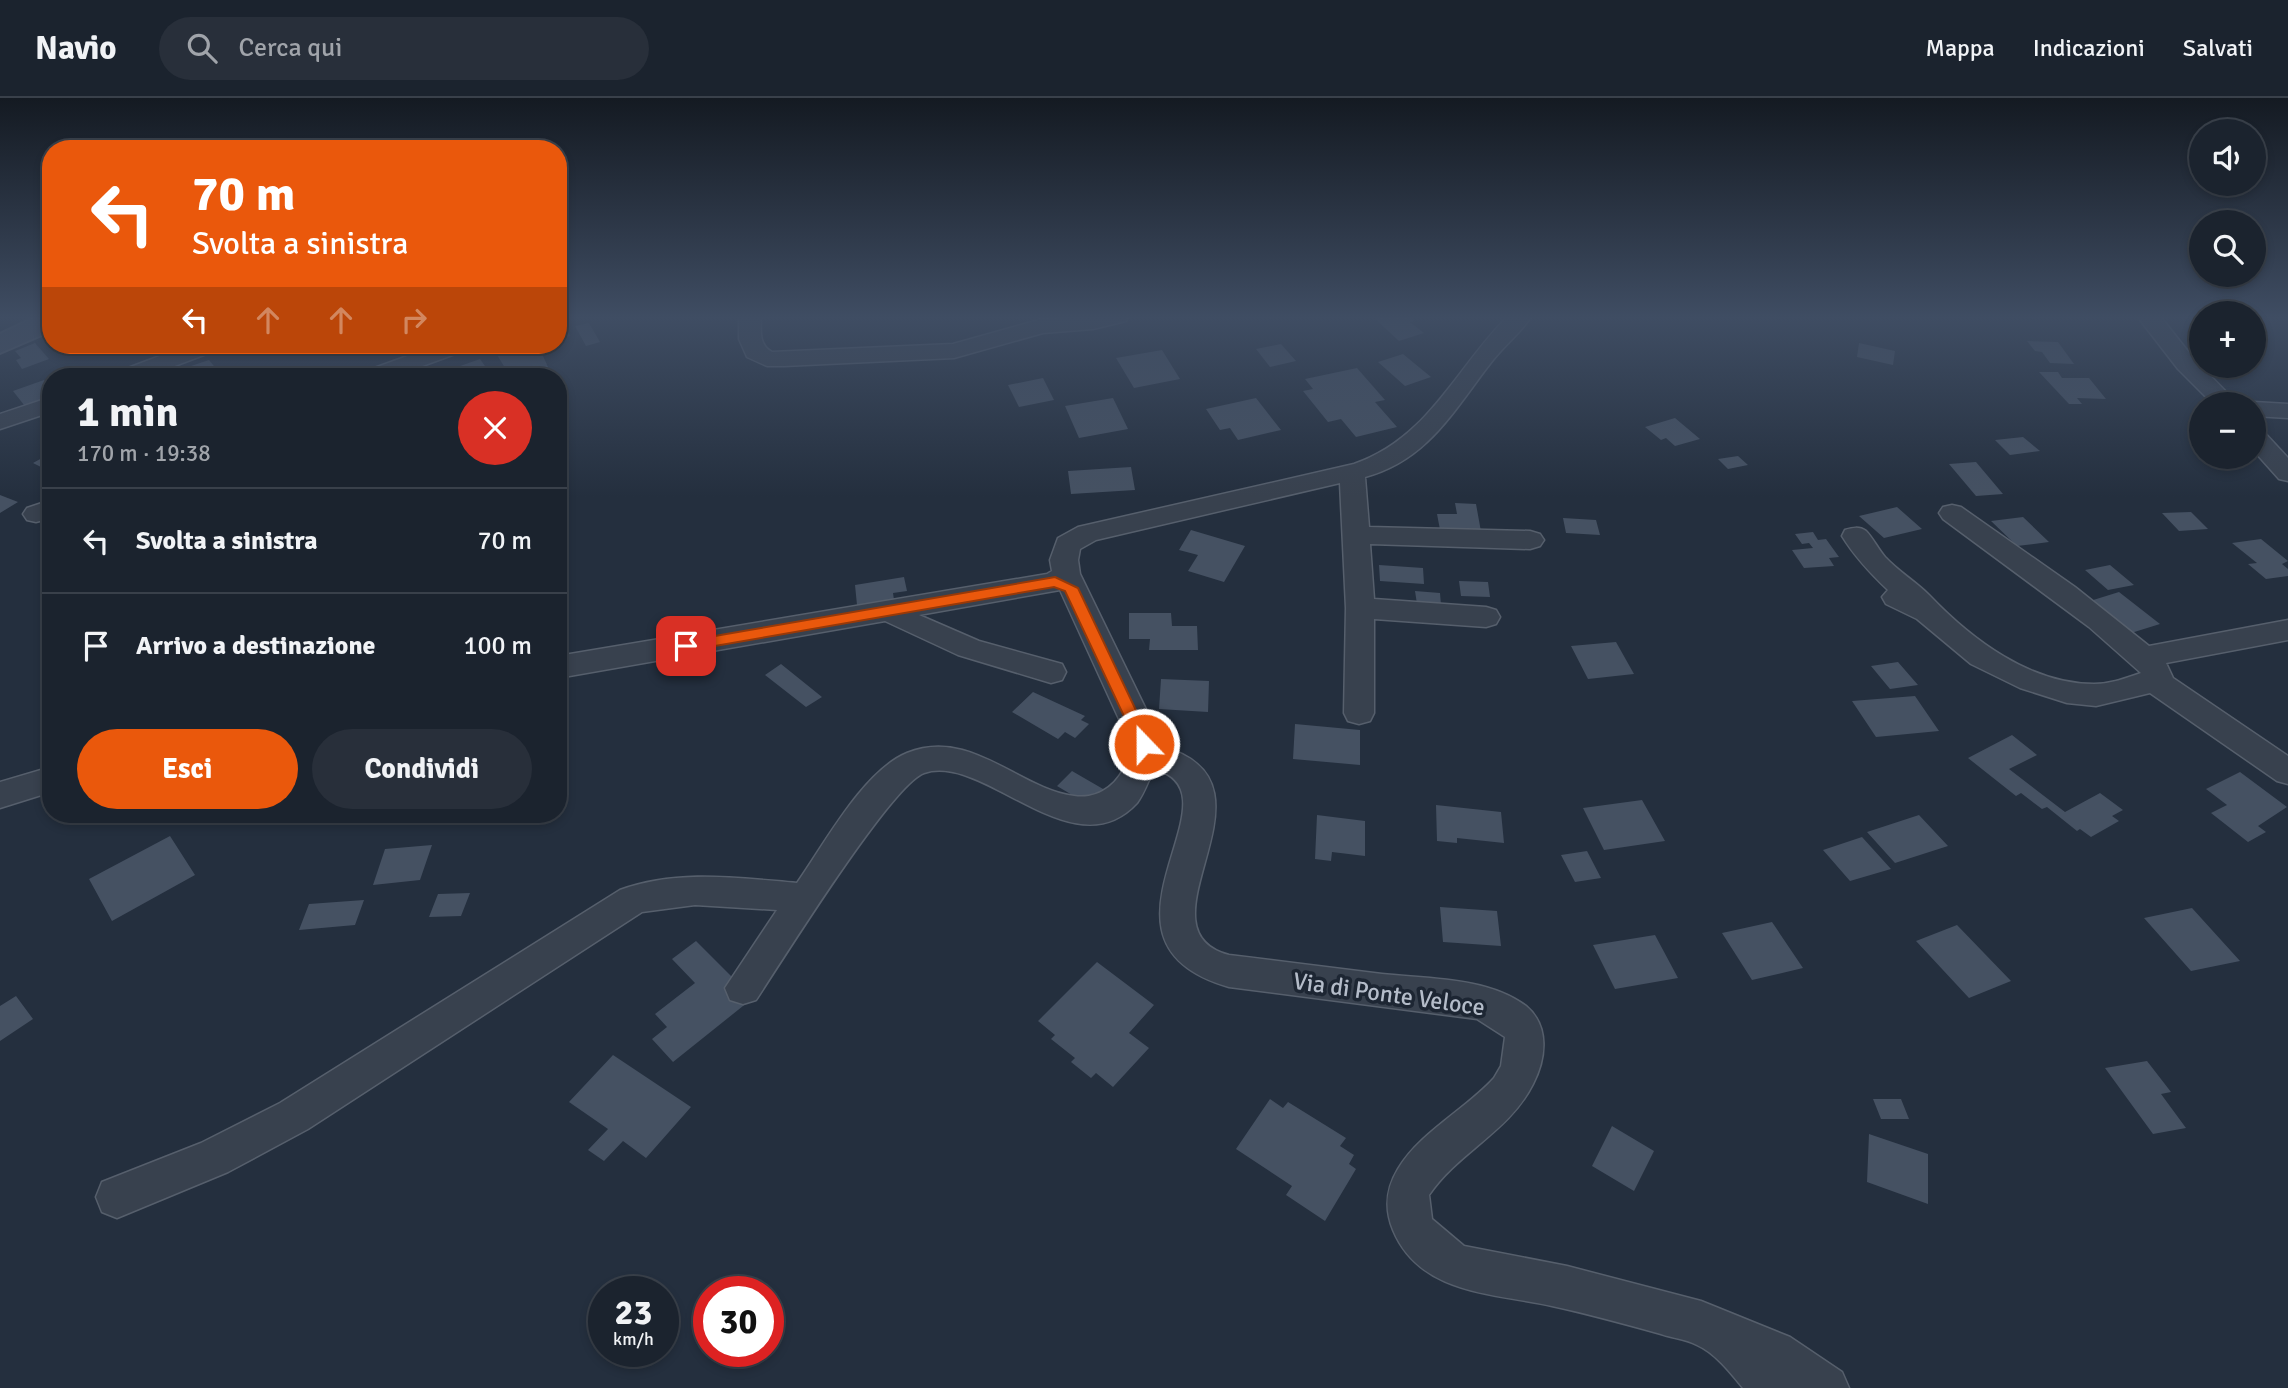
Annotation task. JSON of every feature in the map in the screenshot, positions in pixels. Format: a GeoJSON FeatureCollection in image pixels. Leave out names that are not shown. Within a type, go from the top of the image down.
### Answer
{"type":"FeatureCollection","features":[{"type":"Feature","properties":{"kind":"street"},"geometry":{"type":"LineString","coordinates":[[743,988],[885,788],[915,762],[936,757],[959,762],[1058,806],[1083,811],[1100,809],[1119,798],[1138,775],[1145,755],[1140,730],[1064,581],[1064,560],[1068,544],[1087,533],[1352,472],[1388,460],[1420,440],[1469,376]]}},
{"type":"Feature","properties":{"kind":"street"},"geometry":{"type":"LineString","coordinates":[[2198,376],[2214,392]]}},
{"type":"Feature","properties":{"kind":"street"},"geometry":{"type":"LineString","coordinates":[[0,422],[42,407]]}},
{"type":"Feature","properties":{"kind":"street"},"geometry":{"type":"LineString","coordinates":[[2266,410],[2288,411]]}},
{"type":"Feature","properties":{"kind":"street"},"geometry":{"type":"LineString","coordinates":[[2266,449],[2288,473]]}},
{"type":"Feature","properties":{"kind":"street"},"geometry":{"type":"LineString","coordinates":[[1352,472],[1360,608],[1359,713]]}},
{"type":"Feature","properties":{"kind":"street"},"geometry":{"type":"LineString","coordinates":[[1952,513],[2057,589],[2149,669],[2288,772]]}},
{"type":"Feature","properties":{"kind":"street"},"geometry":{"type":"LineString","coordinates":[[1357,535],[1530,540]]}},
{"type":"Feature","properties":{"kind":"street"},"geometry":{"type":"LineString","coordinates":[[1855,536],[1876,564],[1972,650],[1990,662],[2070,692],[2099,695],[2149,669],[2288,630]]}},
{"type":"Feature","properties":{"kind":"street"},"geometry":{"type":"LineString","coordinates":[[567,665],[1064,581]]}},
{"type":"Feature","properties":{"kind":"street"},"geometry":{"type":"LineString","coordinates":[[1896,597],[1927,610]]}},
{"type":"Feature","properties":{"kind":"street"},"geometry":{"type":"LineString","coordinates":[[1360,608],[1486,617]]}},
{"type":"Feature","properties":{"kind":"street"},"geometry":{"type":"LineString","coordinates":[[890,611],[980,652],[1051,672]]}},
{"type":"Feature","properties":{"kind":"street","name":"Via di Ponte Veloce"},"geometry":{"type":"LineString","coordinates":[[1145,755],[1177,763],[1191,775],[1197,785],[1199,811],[1177,924],[1185,946],[1203,962],[1229,971],[1275,978],[1477,1002],[1509,1014],[1520,1027],[1525,1036],[1525,1051],[1522,1065],[1510,1086],[1488,1113],[1423,1169],[1412,1183],[1407,1208],[1413,1227],[1424,1242],[1458,1266],[1565,1287],[1709,1327],[1752,1364],[1772,1388]]}},
{"type":"Feature","properties":{"kind":"street"},"geometry":{"type":"LineString","coordinates":[[0,795],[42,782]]}},
{"type":"Feature","properties":{"kind":"street"},"geometry":{"type":"LineString","coordinates":[[117,1197],[214,1158],[294,1116],[632,900],[650,894],[686,891],[806,898]]}},
{"type":"Feature","properties":{"kind":"street"},"geometry":{"type":"LineString","coordinates":[[1709,1327],[1774,1353],[1826,1388]]}},
{"type":"Feature","properties":{"kind":"building"},"geometry":{"type":"Polygon","coordinates":[[[1127,376],[1178,376],[1180,379],[1134,388],[1127,376]]]}},
{"type":"Feature","properties":{"kind":"building"},"geometry":{"type":"Polygon","coordinates":[[[1318,376],[1364,376],[1385,400],[1375,402],[1397,427],[1356,437],[1341,419],[1328,422],[1303,391],[1313,389],[1305,379],[1318,376]]]}},
{"type":"Feature","properties":{"kind":"building"},"geometry":{"type":"Polygon","coordinates":[[[1394,376],[1431,377],[1405,386],[1394,376]]]}},
{"type":"Feature","properties":{"kind":"building"},"geometry":{"type":"Polygon","coordinates":[[[2043,376],[2089,378],[2106,399],[2077,398],[2082,404],[2069,404],[2043,376]]]}},
{"type":"Feature","properties":{"kind":"building"},"geometry":{"type":"Polygon","coordinates":[[[1043,378],[1054,400],[1019,407],[1008,385],[1043,378]]]}},
{"type":"Feature","properties":{"kind":"building"},"geometry":{"type":"Polygon","coordinates":[[[42,381],[42,405],[28,410],[13,391],[42,381]]]}},
{"type":"Feature","properties":{"kind":"building"},"geometry":{"type":"Polygon","coordinates":[[[1113,398],[1128,429],[1079,438],[1065,406],[1113,398]]]}},
{"type":"Feature","properties":{"kind":"building"},"geometry":{"type":"Polygon","coordinates":[[[1256,398],[1281,430],[1238,440],[1230,428],[1220,430],[1206,409],[1256,398]]]}},
{"type":"Feature","properties":{"kind":"building"},"geometry":{"type":"Polygon","coordinates":[[[1675,418],[1700,439],[1675,446],[1666,438],[1661,440],[1645,427],[1675,418]]]}},
{"type":"Feature","properties":{"kind":"building"},"geometry":{"type":"Polygon","coordinates":[[[2023,437],[2040,451],[2010,455],[1995,440],[2023,437]]]}},
{"type":"Feature","properties":{"kind":"building"},"geometry":{"type":"Polygon","coordinates":[[[1738,456],[1748,465],[1728,469],[1718,459],[1738,456]]]}},
{"type":"Feature","properties":{"kind":"building"},"geometry":{"type":"Polygon","coordinates":[[[42,458],[42,468],[33,463],[42,458]]]}},
{"type":"Feature","properties":{"kind":"building"},"geometry":{"type":"Polygon","coordinates":[[[1976,462],[2003,494],[1976,496],[1949,464],[1976,462]]]}},
{"type":"Feature","properties":{"kind":"building"},"geometry":{"type":"Polygon","coordinates":[[[1131,467],[1135,490],[1071,494],[1068,471],[1131,467]]]}},
{"type":"Feature","properties":{"kind":"building"},"geometry":{"type":"Polygon","coordinates":[[[0,495],[18,502],[0,513],[0,495]]]}},
{"type":"Feature","properties":{"kind":"building"},"geometry":{"type":"Polygon","coordinates":[[[1455,503],[1476,504],[1482,537],[1441,535],[1437,514],[1457,514],[1455,503]]]}},
{"type":"Feature","properties":{"kind":"building"},"geometry":{"type":"Polygon","coordinates":[[[1897,507],[1922,529],[1884,538],[1859,516],[1897,507]]]}},
{"type":"Feature","properties":{"kind":"building"},"geometry":{"type":"Polygon","coordinates":[[[2191,512],[2208,529],[2179,531],[2162,513],[2191,512]]]}},
{"type":"Feature","properties":{"kind":"building"},"geometry":{"type":"Polygon","coordinates":[[[2023,517],[2049,542],[2017,546],[1991,521],[2023,517]]]}},
{"type":"Feature","properties":{"kind":"building"},"geometry":{"type":"Polygon","coordinates":[[[1563,518],[1596,520],[1600,535],[1566,533],[1563,518]]]}},
{"type":"Feature","properties":{"kind":"building"},"geometry":{"type":"Polygon","coordinates":[[[1191,530],[1245,546],[1224,582],[1188,571],[1198,555],[1179,550],[1191,530]]]}},
{"type":"Feature","properties":{"kind":"building"},"geometry":{"type":"Polygon","coordinates":[[[1813,532],[1818,540],[1826,539],[1839,557],[1829,558],[1834,566],[1804,568],[1792,550],[1813,548],[1809,543],[1802,544],[1795,534],[1813,532]]]}},
{"type":"Feature","properties":{"kind":"building"},"geometry":{"type":"Polygon","coordinates":[[[2261,539],[2288,561],[2282,564],[2288,569],[2288,576],[2266,579],[2248,564],[2257,563],[2232,543],[2261,539]]]}},
{"type":"Feature","properties":{"kind":"building"},"geometry":{"type":"Polygon","coordinates":[[[1379,565],[1423,568],[1424,584],[1380,581],[1379,565]]]}},
{"type":"Feature","properties":{"kind":"building"},"geometry":{"type":"Polygon","coordinates":[[[2110,565],[2134,585],[2108,590],[2085,570],[2110,565]]]}},
{"type":"Feature","properties":{"kind":"building"},"geometry":{"type":"Polygon","coordinates":[[[904,577],[907,591],[893,593],[894,600],[857,605],[855,585],[904,577]]]}},
{"type":"Feature","properties":{"kind":"building"},"geometry":{"type":"Polygon","coordinates":[[[1459,581],[1488,582],[1490,597],[1461,596],[1459,581]]]}},
{"type":"Feature","properties":{"kind":"building"},"geometry":{"type":"Polygon","coordinates":[[[1415,591],[1440,593],[1441,605],[1417,604],[1415,591]]]}},
{"type":"Feature","properties":{"kind":"building"},"geometry":{"type":"Polygon","coordinates":[[[2119,592],[2160,624],[2131,633],[2090,601],[2119,592]]]}},
{"type":"Feature","properties":{"kind":"building"},"geometry":{"type":"Polygon","coordinates":[[[1129,613],[1171,613],[1172,626],[1197,626],[1198,650],[1149,650],[1150,639],[1129,639],[1129,613]]]}},
{"type":"Feature","properties":{"kind":"building"},"geometry":{"type":"Polygon","coordinates":[[[1616,642],[1634,674],[1588,679],[1571,646],[1616,642]]]}},
{"type":"Feature","properties":{"kind":"building"},"geometry":{"type":"Polygon","coordinates":[[[1898,662],[1918,685],[1890,689],[1871,666],[1898,662]]]}},
{"type":"Feature","properties":{"kind":"building"},"geometry":{"type":"Polygon","coordinates":[[[781,664],[822,697],[806,707],[765,675],[781,664]]]}},
{"type":"Feature","properties":{"kind":"building"},"geometry":{"type":"Polygon","coordinates":[[[1161,679],[1209,681],[1208,712],[1159,709],[1161,679]]]}},
{"type":"Feature","properties":{"kind":"building"},"geometry":{"type":"Polygon","coordinates":[[[1033,692],[1085,716],[1081,720],[1089,724],[1075,738],[1065,732],[1058,739],[1012,712],[1033,692]]]}},
{"type":"Feature","properties":{"kind":"building"},"geometry":{"type":"Polygon","coordinates":[[[1915,696],[1939,731],[1876,737],[1852,701],[1915,696]]]}},
{"type":"Feature","properties":{"kind":"building"},"geometry":{"type":"Polygon","coordinates":[[[1295,724],[1360,730],[1360,765],[1293,759],[1295,724]]]}},
{"type":"Feature","properties":{"kind":"building"},"geometry":{"type":"Polygon","coordinates":[[[2012,735],[2037,755],[2009,769],[2065,812],[2100,793],[2123,810],[2112,816],[2119,821],[2091,837],[2080,829],[2077,831],[2047,807],[2042,809],[2021,793],[2016,796],[1968,758],[2012,735]]]}},
{"type":"Feature","properties":{"kind":"building"},"geometry":{"type":"Polygon","coordinates":[[[1072,771],[1110,793],[1094,808],[1057,786],[1072,771]]]}},
{"type":"Feature","properties":{"kind":"building"},"geometry":{"type":"Polygon","coordinates":[[[2240,772],[2287,807],[2258,826],[2266,832],[2248,842],[2211,813],[2227,805],[2206,789],[2240,772]]]}},
{"type":"Feature","properties":{"kind":"building"},"geometry":{"type":"Polygon","coordinates":[[[1642,800],[1665,841],[1604,850],[1583,808],[1642,800]]]}},
{"type":"Feature","properties":{"kind":"building"},"geometry":{"type":"Polygon","coordinates":[[[1436,805],[1501,812],[1504,843],[1457,838],[1457,843],[1437,841],[1436,805]]]}},
{"type":"Feature","properties":{"kind":"building"},"geometry":{"type":"Polygon","coordinates":[[[1317,815],[1365,821],[1365,856],[1332,852],[1331,861],[1315,859],[1317,815]]]}},
{"type":"Feature","properties":{"kind":"building"},"geometry":{"type":"Polygon","coordinates":[[[1919,815],[1948,846],[1895,863],[1867,832],[1919,815]]]}},
{"type":"Feature","properties":{"kind":"building"},"geometry":{"type":"Polygon","coordinates":[[[170,836],[195,875],[112,921],[89,879],[170,836]]]}},
{"type":"Feature","properties":{"kind":"building"},"geometry":{"type":"Polygon","coordinates":[[[1862,837],[1891,869],[1850,881],[1823,850],[1862,837]]]}},
{"type":"Feature","properties":{"kind":"building"},"geometry":{"type":"Polygon","coordinates":[[[432,845],[420,880],[373,885],[385,849],[432,845]]]}},
{"type":"Feature","properties":{"kind":"building"},"geometry":{"type":"Polygon","coordinates":[[[1587,851],[1601,878],[1575,882],[1561,855],[1587,851]]]}},
{"type":"Feature","properties":{"kind":"building"},"geometry":{"type":"Polygon","coordinates":[[[470,893],[461,916],[429,917],[438,894],[470,893]]]}},
{"type":"Feature","properties":{"kind":"building"},"geometry":{"type":"Polygon","coordinates":[[[364,900],[355,925],[299,930],[309,904],[364,900]]]}},
{"type":"Feature","properties":{"kind":"building"},"geometry":{"type":"Polygon","coordinates":[[[1440,907],[1497,911],[1501,946],[1443,942],[1440,907]]]}},
{"type":"Feature","properties":{"kind":"building"},"geometry":{"type":"Polygon","coordinates":[[[2192,908],[2240,961],[2191,971],[2144,918],[2192,908]]]}},
{"type":"Feature","properties":{"kind":"building"},"geometry":{"type":"Polygon","coordinates":[[[1772,922],[1803,968],[1752,980],[1722,933],[1772,922]]]}},
{"type":"Feature","properties":{"kind":"building"},"geometry":{"type":"Polygon","coordinates":[[[1957,925],[2011,981],[1969,998],[1916,941],[1957,925]]]}},
{"type":"Feature","properties":{"kind":"building"},"geometry":{"type":"Polygon","coordinates":[[[1655,935],[1678,978],[1615,989],[1593,945],[1655,935]]]}},
{"type":"Feature","properties":{"kind":"building"},"geometry":{"type":"Polygon","coordinates":[[[696,941],[753,998],[673,1062],[652,1039],[667,1027],[655,1014],[695,983],[672,959],[696,941]]]}},
{"type":"Feature","properties":{"kind":"building"},"geometry":{"type":"Polygon","coordinates":[[[1097,962],[1154,1005],[1129,1033],[1149,1048],[1113,1087],[1096,1073],[1091,1078],[1071,1062],[1075,1058],[1051,1039],[1055,1035],[1038,1021],[1097,962]]]}},
{"type":"Feature","properties":{"kind":"building"},"geometry":{"type":"Polygon","coordinates":[[[16,996],[33,1019],[0,1041],[0,1006],[16,996]]]}},
{"type":"Feature","properties":{"kind":"building"},"geometry":{"type":"Polygon","coordinates":[[[613,1055],[691,1107],[646,1158],[623,1141],[604,1161],[588,1150],[608,1129],[569,1102],[613,1055]]]}},
{"type":"Feature","properties":{"kind":"building"},"geometry":{"type":"Polygon","coordinates":[[[2147,1061],[2171,1092],[2161,1094],[2186,1128],[2153,1134],[2105,1068],[2147,1061]]]}},
{"type":"Feature","properties":{"kind":"building"},"geometry":{"type":"Polygon","coordinates":[[[1270,1099],[1283,1108],[1288,1102],[1346,1138],[1340,1146],[1354,1155],[1349,1164],[1356,1169],[1325,1221],[1286,1195],[1292,1186],[1236,1149],[1270,1099]]]}},
{"type":"Feature","properties":{"kind":"building"},"geometry":{"type":"Polygon","coordinates":[[[1873,1099],[1901,1099],[1909,1119],[1881,1119],[1873,1099]]]}},
{"type":"Feature","properties":{"kind":"building"},"geometry":{"type":"Polygon","coordinates":[[[1612,1126],[1654,1151],[1634,1191],[1592,1166],[1612,1126]]]}},
{"type":"Feature","properties":{"kind":"building"},"geometry":{"type":"Polygon","coordinates":[[[1869,1134],[1928,1154],[1928,1204],[1867,1182],[1869,1134]]]}},
{"type":"Feature","properties":{"kind":"route"},"geometry":{"type":"LineString","coordinates":[[686,646],[1055,582],[1070,588],[1140,730],[1144,744]]}}]}
